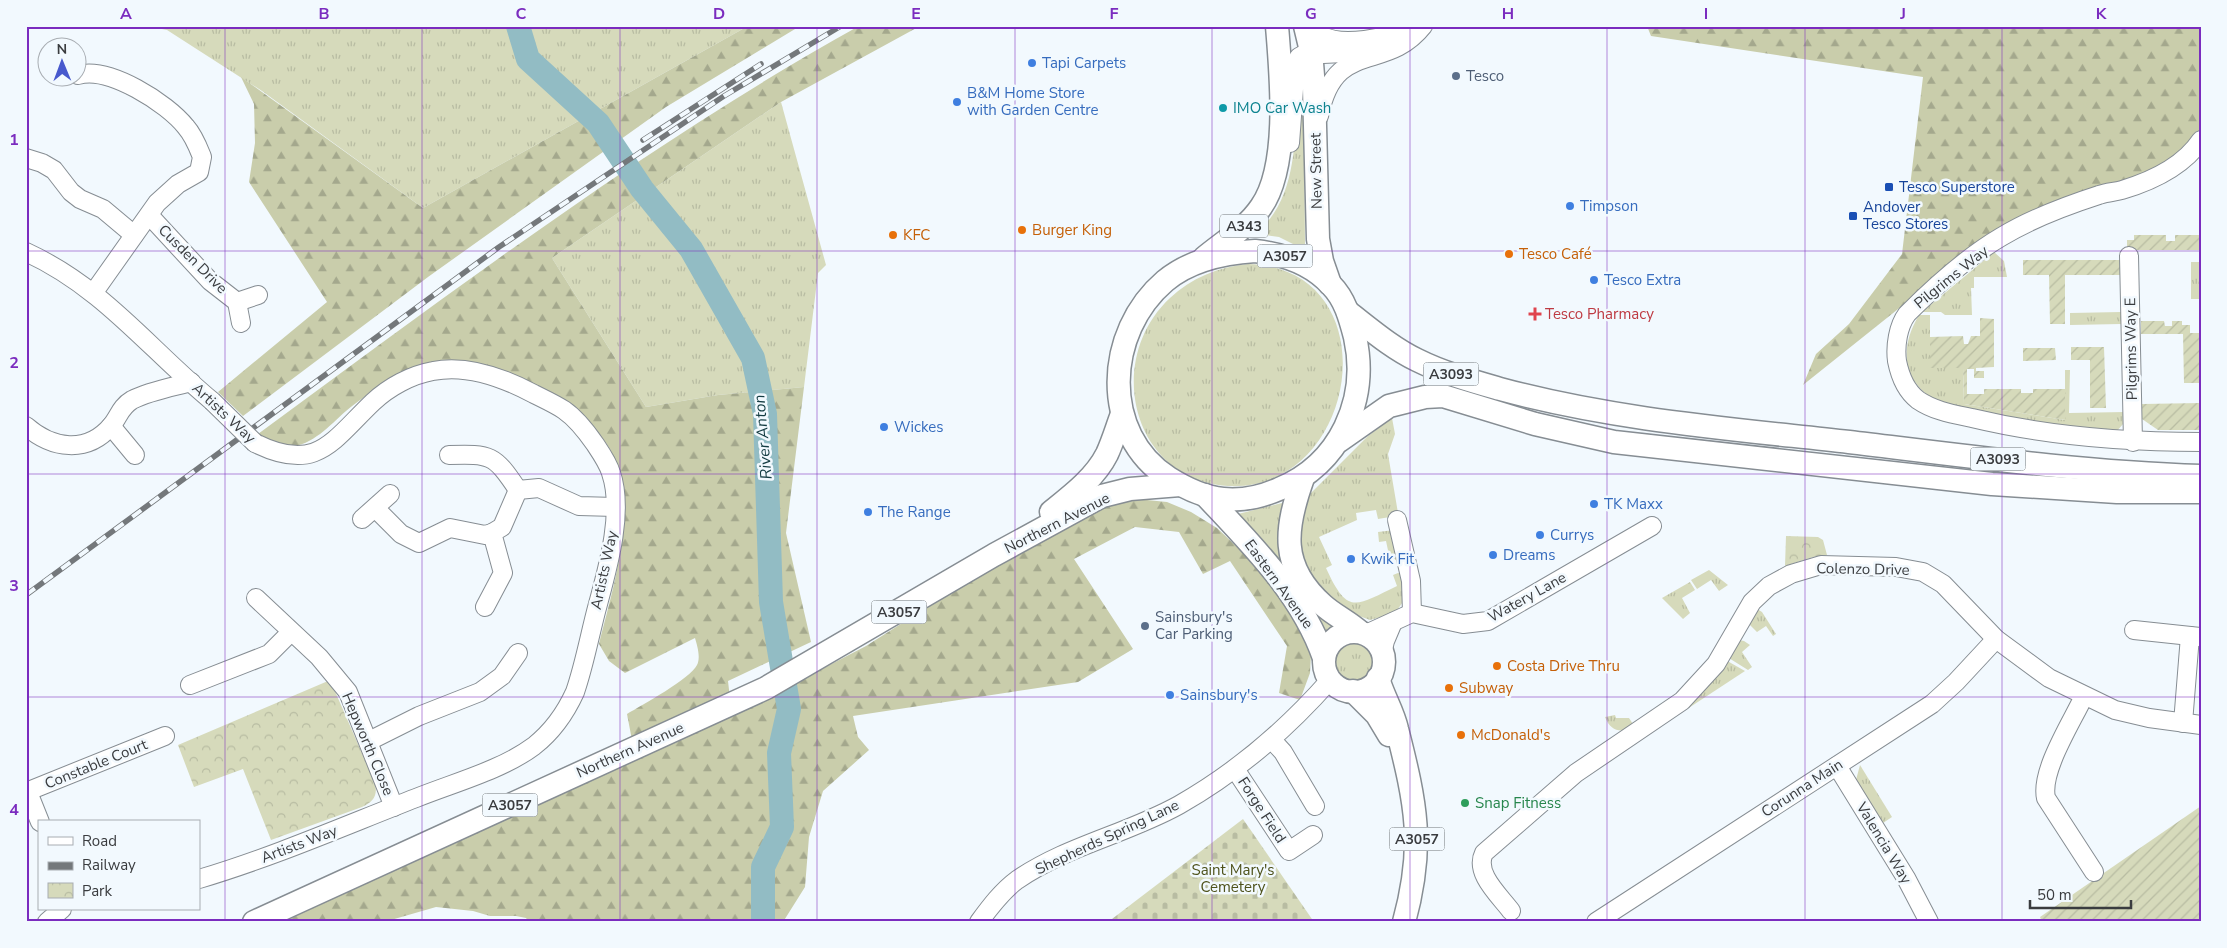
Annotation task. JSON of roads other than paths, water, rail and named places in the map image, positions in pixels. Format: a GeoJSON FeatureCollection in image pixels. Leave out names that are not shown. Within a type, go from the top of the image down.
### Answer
{"type":"FeatureCollection","features":[{"type":"Feature","properties":{"kind":"main road","name":"A343"},"geometry":{"type":"LineString","coordinates":[[1200,262],[1254,217],[1266,199],[1274,178],[1280,132],[1277,26]]}},
{"type":"Feature","properties":{"kind":"main road","name":"New Street"},"geometry":{"type":"LineString","coordinates":[[1306,26],[1320,45],[1316,131],[1318,239],[1322,261],[1330,284]]}},
{"type":"Feature","properties":{"kind":"main road"},"geometry":{"type":"LineString","coordinates":[[1279,49],[1320,45]]}},
{"type":"Feature","properties":{"kind":"main road","name":"A3057"},"geometry":{"type":"LineString","coordinates":[[1240,252],[1270,253],[1290,258],[1317,273],[1330,284],[1348,312],[1356,344],[1358,378],[1353,405],[1339,441],[1324,461],[1303,478],[1274,491],[1246,499],[1221,499],[1204,495],[1180,485],[1156,469],[1142,454],[1131,437],[1122,414],[1118,395],[1119,359],[1133,322],[1149,297],[1166,280],[1200,262],[1240,252]]}},
{"type":"Feature","properties":{"kind":"main road","name":"A3093"},"geometry":{"type":"LineString","coordinates":[[1348,312],[1397,349],[1435,368],[1516,393],[1568,406],[1665,420],[1953,454],[2150,474],[2201,476]]}},
{"type":"Feature","properties":{"kind":"main road","name":"A3093"},"geometry":{"type":"LineString","coordinates":[[1339,441],[1389,406],[1425,397],[1443,396],[1535,424],[1614,442],[1992,484],[2117,492],[2201,492]]}},
{"type":"Feature","properties":{"kind":"main road","name":"Northern Avenue"},"geometry":{"type":"LineString","coordinates":[[994,555],[1077,491],[1094,473],[1106,455],[1122,414]]}},
{"type":"Feature","properties":{"kind":"main road","name":"Eastern Avenue"},"geometry":{"type":"LineString","coordinates":[[1303,478],[1290,517],[1288,539],[1291,557],[1303,580],[1321,604],[1363,633]]}},
{"type":"Feature","properties":{"kind":"main road","name":"Northern Avenue"},"geometry":{"type":"LineString","coordinates":[[254,922],[766,688],[994,555],[1102,496],[1130,489],[1180,485]]}},
{"type":"Feature","properties":{"kind":"main road","name":"Eastern Avenue"},"geometry":{"type":"LineString","coordinates":[[1204,495],[1262,556],[1310,624],[1324,658]]}},
{"type":"Feature","properties":{"kind":"main road"},"geometry":{"type":"LineString","coordinates":[[1324,658],[1326,650],[1336,637],[1352,632],[1363,633],[1379,645],[1382,653],[1383,667],[1378,678],[1367,688],[1353,692]]}},
{"type":"Feature","properties":{"kind":"main road","name":"A3057"},"geometry":{"type":"LineString","coordinates":[[1324,658],[1326,674],[1330,680],[1337,686],[1353,692],[1377,715],[1402,757]]}},
{"type":"Feature","properties":{"kind":"main road","name":"A3057"},"geometry":{"type":"LineString","coordinates":[[1378,678],[1397,727],[1402,757],[1413,797],[1418,835],[1415,871],[1404,922]]}},
{"type":"Feature","properties":{"kind":"street"},"geometry":{"type":"LineString","coordinates":[[1274,178],[1284,164],[1288,153],[1296,62],[1299,58],[1320,45],[1323,54],[1351,54],[1423,26]]}},
{"type":"Feature","properties":{"kind":"street"},"geometry":{"type":"LineString","coordinates":[[1316,131],[1324,96],[1336,75],[1352,63],[1393,51],[1406,34]]}},
{"type":"Feature","properties":{"kind":"street","name":"Cusden Drive"},"geometry":{"type":"LineString","coordinates":[[88,72],[143,92],[158,102],[186,126],[202,157],[199,172],[167,193],[134,235],[94,292]]}},
{"type":"Feature","properties":{"kind":"street","name":"Pilgrims Way"},"geometry":{"type":"LineString","coordinates":[[2201,140],[2175,167],[2144,184],[2101,194],[2001,237],[1945,279],[1902,320],[1896,355],[1906,387],[1918,400],[1938,410],[1992,423],[2133,442],[2201,442]]}},
{"type":"Feature","properties":{"kind":"street"},"geometry":{"type":"LineString","coordinates":[[26,158],[42,163],[54,170],[80,199],[103,209],[134,235]]}},
{"type":"Feature","properties":{"kind":"street","name":"Cusden Drive"},"geometry":{"type":"LineString","coordinates":[[149,215],[210,281],[237,302],[241,323]]}},
{"type":"Feature","properties":{"kind":"street","name":"Artists Way"},"geometry":{"type":"LineString","coordinates":[[26,252],[53,265],[94,292],[255,443],[273,452],[304,456],[320,450],[336,440],[374,400],[410,377],[433,371],[466,370],[490,376],[525,390],[564,410],[579,423],[603,456],[612,474],[615,507],[612,548],[579,679],[566,712],[548,735],[515,758],[274,854],[200,879]]}},
{"type":"Feature","properties":{"kind":"street","name":"Pilgrims Way E"},"geometry":{"type":"LineString","coordinates":[[2129,256],[2133,442]]}},
{"type":"Feature","properties":{"kind":"street","name":"Cusden Drive"},"geometry":{"type":"LineString","coordinates":[[237,302],[258,295]]}},
{"type":"Feature","properties":{"kind":"street"},"geometry":{"type":"LineString","coordinates":[[26,426],[49,442],[77,445],[93,442],[111,426],[120,408],[132,400],[191,382]]}},
{"type":"Feature","properties":{"kind":"street"},"geometry":{"type":"LineString","coordinates":[[111,426],[135,455]]}},
{"type":"Feature","properties":{"kind":"street"},"geometry":{"type":"LineString","coordinates":[[450,455],[484,455],[492,458],[500,465],[518,490]]}},
{"type":"Feature","properties":{"kind":"street"},"geometry":{"type":"LineString","coordinates":[[518,490],[539,488],[579,506],[615,507]]}},
{"type":"Feature","properties":{"kind":"street"},"geometry":{"type":"LineString","coordinates":[[390,494],[369,513],[401,534],[419,543],[450,528],[485,535],[492,533],[502,527],[518,490]]}},
{"type":"Feature","properties":{"kind":"street"},"geometry":{"type":"LineString","coordinates":[[1363,633],[1412,613],[1411,580],[1397,520]]}},
{"type":"Feature","properties":{"kind":"street","name":"Watery Lane"},"geometry":{"type":"LineString","coordinates":[[1412,613],[1463,624],[1488,620],[1652,526]]}},
{"type":"Feature","properties":{"kind":"street"},"geometry":{"type":"LineString","coordinates":[[485,608],[503,574],[492,533]]}},
{"type":"Feature","properties":{"kind":"street","name":"Colenzo Drive"},"geometry":{"type":"LineString","coordinates":[[1511,911],[1481,869],[1481,859],[1484,853],[1576,773],[1682,702],[1716,664],[1752,602],[1769,586],[1804,569],[1821,565],[1896,567],[1923,572],[1943,584],[1996,639],[2023,661],[2084,696],[2115,710],[2183,723],[2201,724]]}},
{"type":"Feature","properties":{"kind":"street","name":"Hepworth Close"},"geometry":{"type":"LineString","coordinates":[[256,598],[319,657],[348,692],[394,807]]}},
{"type":"Feature","properties":{"kind":"street"},"geometry":{"type":"LineString","coordinates":[[1382,653],[1393,622]]}},
{"type":"Feature","properties":{"kind":"street"},"geometry":{"type":"LineString","coordinates":[[2134,630],[2196,636],[2183,723]]}},
{"type":"Feature","properties":{"kind":"street"},"geometry":{"type":"LineString","coordinates":[[190,685],[269,654],[291,632]]}},
{"type":"Feature","properties":{"kind":"street","name":"Corunna Main"},"geometry":{"type":"LineString","coordinates":[[1596,922],[1932,704],[1956,682],[1996,639]]}},
{"type":"Feature","properties":{"kind":"street"},"geometry":{"type":"LineString","coordinates":[[369,741],[419,716],[480,692],[502,676],[518,654]]}},
{"type":"Feature","properties":{"kind":"street","name":"Shepherds Spring Lane"},"geometry":{"type":"LineString","coordinates":[[979,922],[993,903],[1016,881],[1038,868],[1143,823],[1178,805],[1235,769],[1272,740],[1330,680]]}},
{"type":"Feature","properties":{"kind":"street"},"geometry":{"type":"LineString","coordinates":[[2084,696],[2049,771],[2045,790],[2046,798],[2094,872]]}},
{"type":"Feature","properties":{"kind":"street","name":"Constable Court"},"geometry":{"type":"LineString","coordinates":[[39,820],[27,792],[165,736]]}},
{"type":"Feature","properties":{"kind":"street"},"geometry":{"type":"LineString","coordinates":[[1272,740],[1282,752],[1315,806]]}},
{"type":"Feature","properties":{"kind":"street","name":"Valencia Way"},"geometry":{"type":"LineString","coordinates":[[1837,766],[1906,878],[1929,922]]}},
{"type":"Feature","properties":{"kind":"street","name":"Forge Field"},"geometry":{"type":"LineString","coordinates":[[1235,769],[1288,851],[1313,835]]}},
{"type":"Feature","properties":{"kind":"street"},"geometry":{"type":"LineString","coordinates":[[47,922],[61,910]]}},
{"type":"Feature","properties":{"kind":"waterway","name":"River Anton"},"geometry":{"type":"LineString","coordinates":[[518,26],[528,59],[598,123],[642,189],[691,249],[753,358],[765,414],[771,602],[789,709],[779,753],[782,827],[763,867],[763,922]]}},
{"type":"Feature","properties":{"kind":"railway"},"geometry":{"type":"LineString","coordinates":[[26,595],[499,247],[724,96],[841,26]]}},
{"type":"Feature","properties":{"kind":"railway"},"geometry":{"type":"LineString","coordinates":[[643,140],[761,64]]}},
{"type":"Feature","properties":{"kind":"place","name":"Tapi Carpets"},"geometry":{"type":"Point","coordinates":[1032,63]}},
{"type":"Feature","properties":{"kind":"place","name":"Tesco"},"geometry":{"type":"Point","coordinates":[1456,76]}},
{"type":"Feature","properties":{"kind":"place","name":"B&M Home Store with Garden Centre"},"geometry":{"type":"Point","coordinates":[957,102]}},
{"type":"Feature","properties":{"kind":"place","name":"IMO Car Wash"},"geometry":{"type":"Point","coordinates":[1223,108]}},
{"type":"Feature","properties":{"kind":"place","name":"Tesco Superstore"},"geometry":{"type":"Point","coordinates":[1889,187]}},
{"type":"Feature","properties":{"kind":"place","name":"Timpson"},"geometry":{"type":"Point","coordinates":[1570,206]}},
{"type":"Feature","properties":{"kind":"place","name":"Andover Tesco Stores"},"geometry":{"type":"Point","coordinates":[1853,216]}},
{"type":"Feature","properties":{"kind":"place","name":"Burger King"},"geometry":{"type":"Point","coordinates":[1022,230]}},
{"type":"Feature","properties":{"kind":"place","name":"KFC"},"geometry":{"type":"Point","coordinates":[893,235]}},
{"type":"Feature","properties":{"kind":"place","name":"Tesco Café"},"geometry":{"type":"Point","coordinates":[1509,254]}},
{"type":"Feature","properties":{"kind":"place","name":"Tesco Extra"},"geometry":{"type":"Point","coordinates":[1594,280]}},
{"type":"Feature","properties":{"kind":"place","name":"Tesco Pharmacy"},"geometry":{"type":"Point","coordinates":[1535,314]}},
{"type":"Feature","properties":{"kind":"place","name":"Wickes"},"geometry":{"type":"Point","coordinates":[884,427]}},
{"type":"Feature","properties":{"kind":"place","name":"TK Maxx"},"geometry":{"type":"Point","coordinates":[1594,504]}},
{"type":"Feature","properties":{"kind":"place","name":"The Range"},"geometry":{"type":"Point","coordinates":[868,512]}},
{"type":"Feature","properties":{"kind":"place","name":"Currys"},"geometry":{"type":"Point","coordinates":[1540,535]}},
{"type":"Feature","properties":{"kind":"place","name":"Dreams"},"geometry":{"type":"Point","coordinates":[1493,555]}},
{"type":"Feature","properties":{"kind":"place","name":"Kwik Fit"},"geometry":{"type":"Point","coordinates":[1351,559]}},
{"type":"Feature","properties":{"kind":"place","name":"Sainsbury's Car Parking"},"geometry":{"type":"Point","coordinates":[1145,626]}},
{"type":"Feature","properties":{"kind":"place","name":"Costa Drive Thru"},"geometry":{"type":"Point","coordinates":[1497,666]}},
{"type":"Feature","properties":{"kind":"place","name":"Subway"},"geometry":{"type":"Point","coordinates":[1449,688]}},
{"type":"Feature","properties":{"kind":"place","name":"Sainsbury's"},"geometry":{"type":"Point","coordinates":[1170,695]}},
{"type":"Feature","properties":{"kind":"place","name":"McDonald's"},"geometry":{"type":"Point","coordinates":[1461,735]}},
{"type":"Feature","properties":{"kind":"place","name":"Snap Fitness"},"geometry":{"type":"Point","coordinates":[1465,803]}},
{"type":"Feature","properties":{"kind":"park label","name":"Saint Mary's Cemetery"},"geometry":{"type":"Point","coordinates":[1233,878]}}]}
